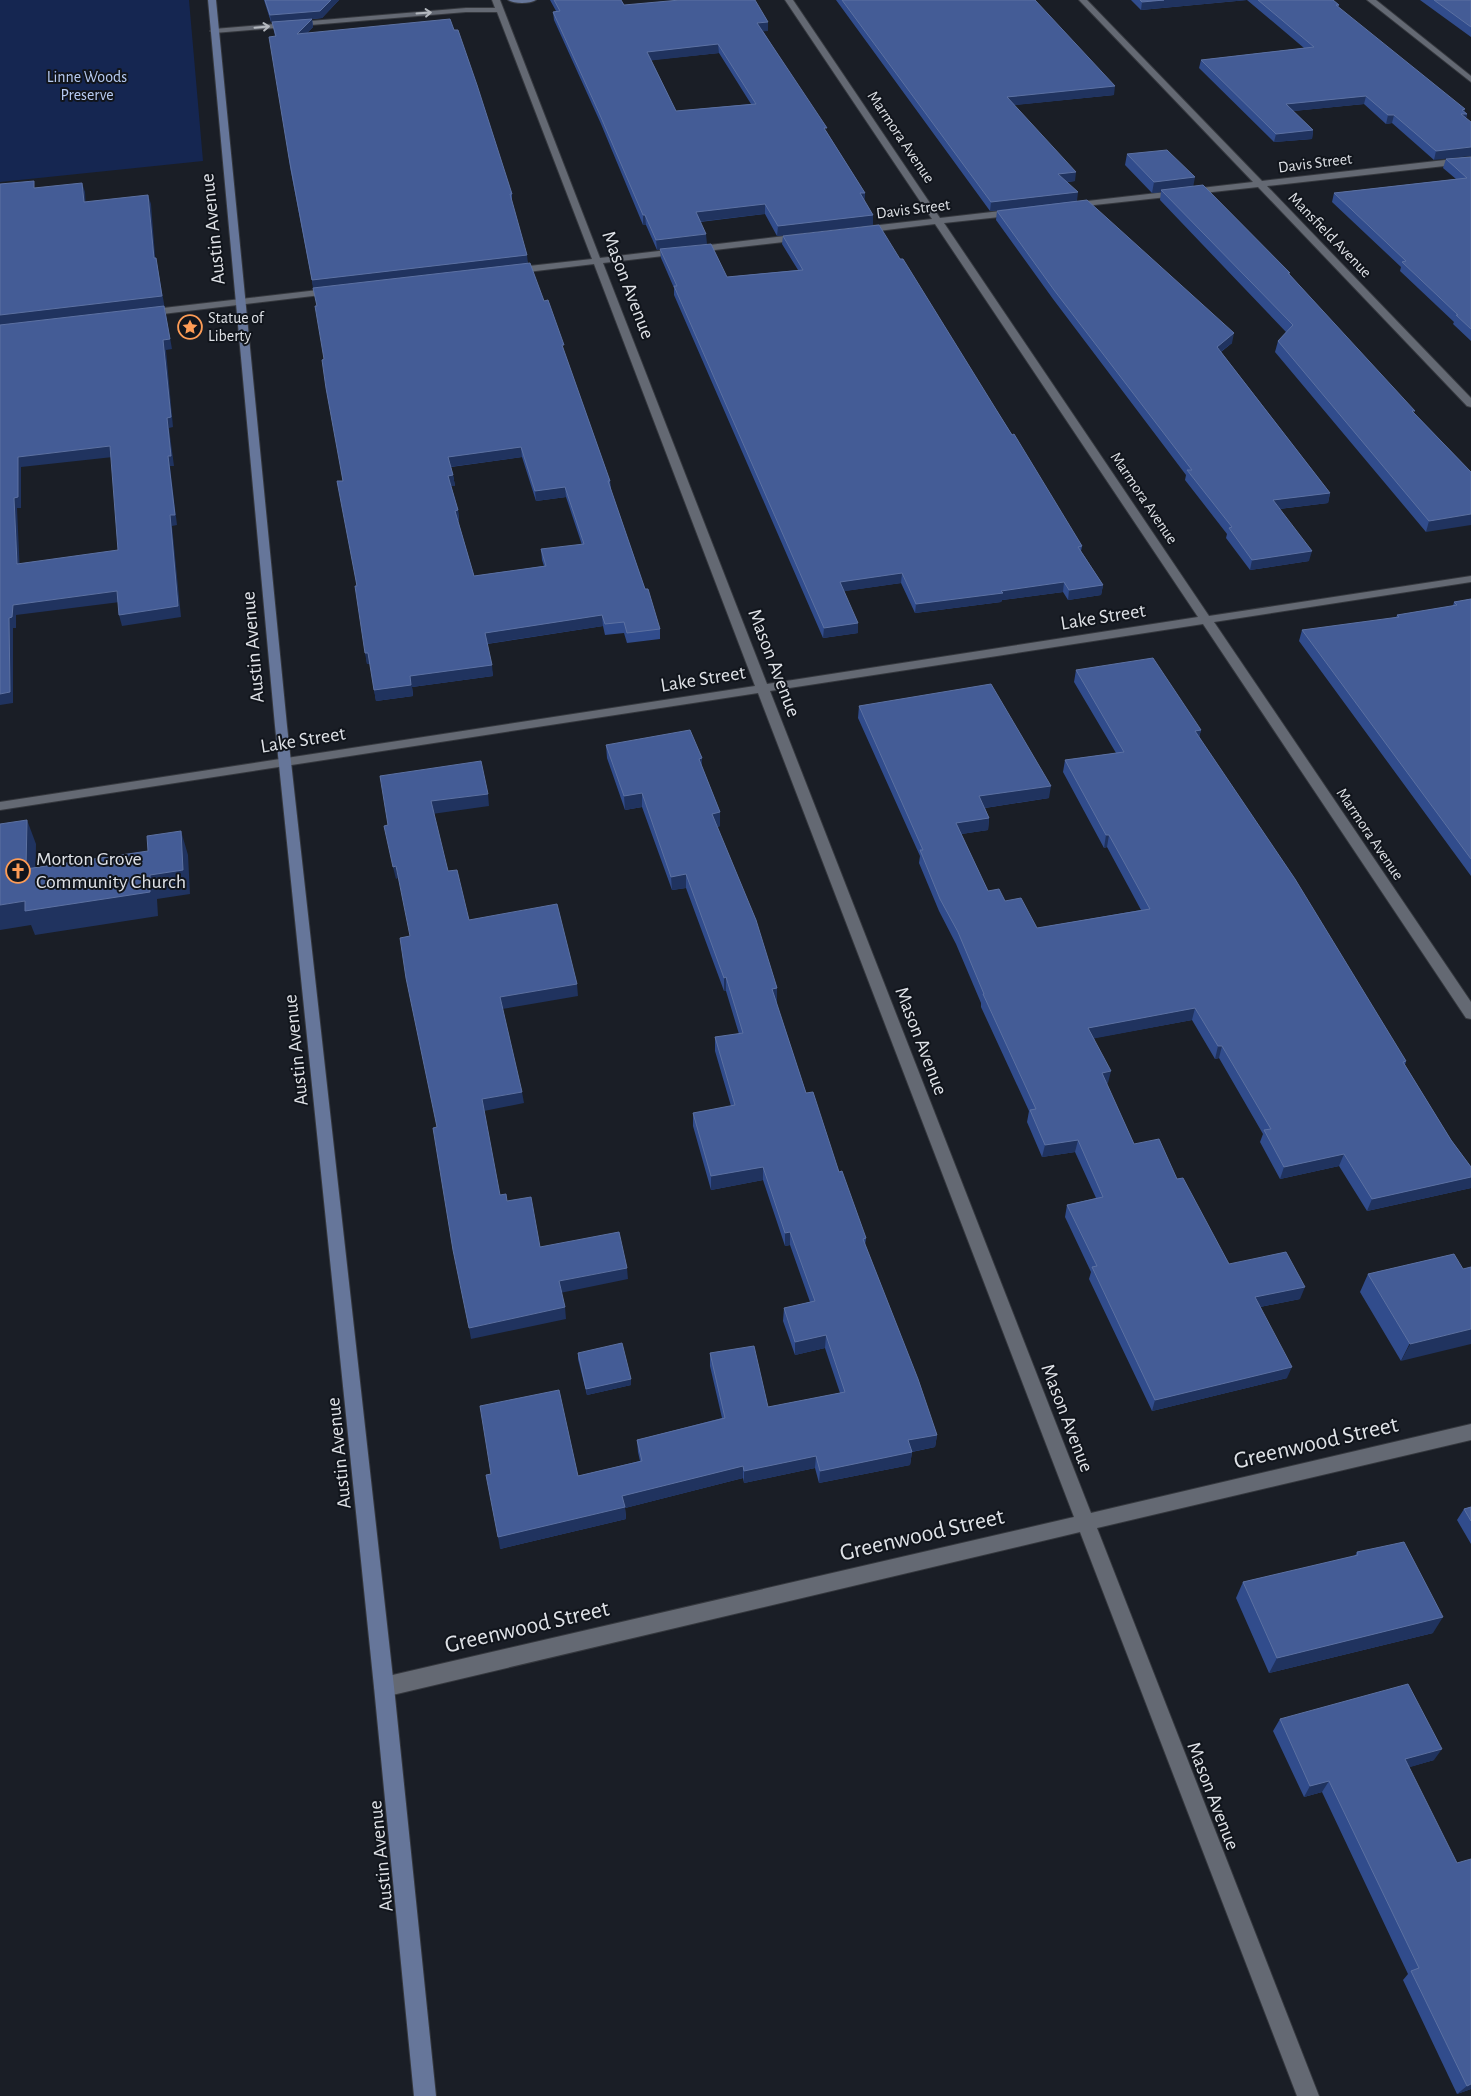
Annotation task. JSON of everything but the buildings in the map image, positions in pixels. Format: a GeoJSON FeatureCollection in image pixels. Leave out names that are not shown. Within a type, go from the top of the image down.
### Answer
{"type":"FeatureCollection","features":[{"type":"Feature","properties":{"kind":"street","name":"Austin Avenue"},"geometry":{"type":"LineString","coordinates":[[212,0],[286,762],[384,1686],[425,2096]]}},
{"type":"Feature","properties":{"kind":"street"},"geometry":{"type":"LineString","coordinates":[[512,0],[532,0]]}},
{"type":"Feature","properties":{"kind":"street","name":"Marmora Avenue"},"geometry":{"type":"LineString","coordinates":[[789,0],[1471,1014]]}},
{"type":"Feature","properties":{"kind":"street","name":"Mansfield Avenue"},"geometry":{"type":"LineString","coordinates":[[1083,0],[1471,404]]}},
{"type":"Feature","properties":{"kind":"street"},"geometry":{"type":"LineString","coordinates":[[1371,0],[1471,80]]}},
{"type":"Feature","properties":{"kind":"street"},"geometry":{"type":"LineString","coordinates":[[214,31],[466,10],[498,5]]}},
{"type":"Feature","properties":{"kind":"street","name":"Mason Avenue"},"geometry":{"type":"LineString","coordinates":[[498,5],[1308,2096]]}},
{"type":"Feature","properties":{"kind":"street","name":"Davis Street"},"geometry":{"type":"LineString","coordinates":[[1061,207],[1471,160]]}},
{"type":"Feature","properties":{"kind":"street","name":"Davis Street"},"geometry":{"type":"LineString","coordinates":[[849,232],[1023,212]]}},
{"type":"Feature","properties":{"kind":"street"},"geometry":{"type":"LineString","coordinates":[[503,272],[810,236]]}},
{"type":"Feature","properties":{"kind":"street"},"geometry":{"type":"LineString","coordinates":[[136,315],[350,290]]}},
{"type":"Feature","properties":{"kind":"street","name":"Lake Street"},"geometry":{"type":"LineString","coordinates":[[0,806],[1471,579]]}},
{"type":"Feature","properties":{"kind":"street","name":"Greenwood Street"},"geometry":{"type":"LineString","coordinates":[[384,1686],[1471,1432]]}},
{"type":"Feature","properties":{"kind":"green space","name":"Linne Woods Preserve"},"geometry":{"type":"Polygon","coordinates":[[[0,0],[189,0],[203,161],[0,182],[0,0]]]}},
{"type":"Feature","properties":{"kind":"place","name":"Statue of Liberty"},"geometry":{"type":"Point","coordinates":[190,327]}},
{"type":"Feature","properties":{"kind":"place","name":"Morton Grove Community Church"},"geometry":{"type":"Point","coordinates":[18,871]}}]}
